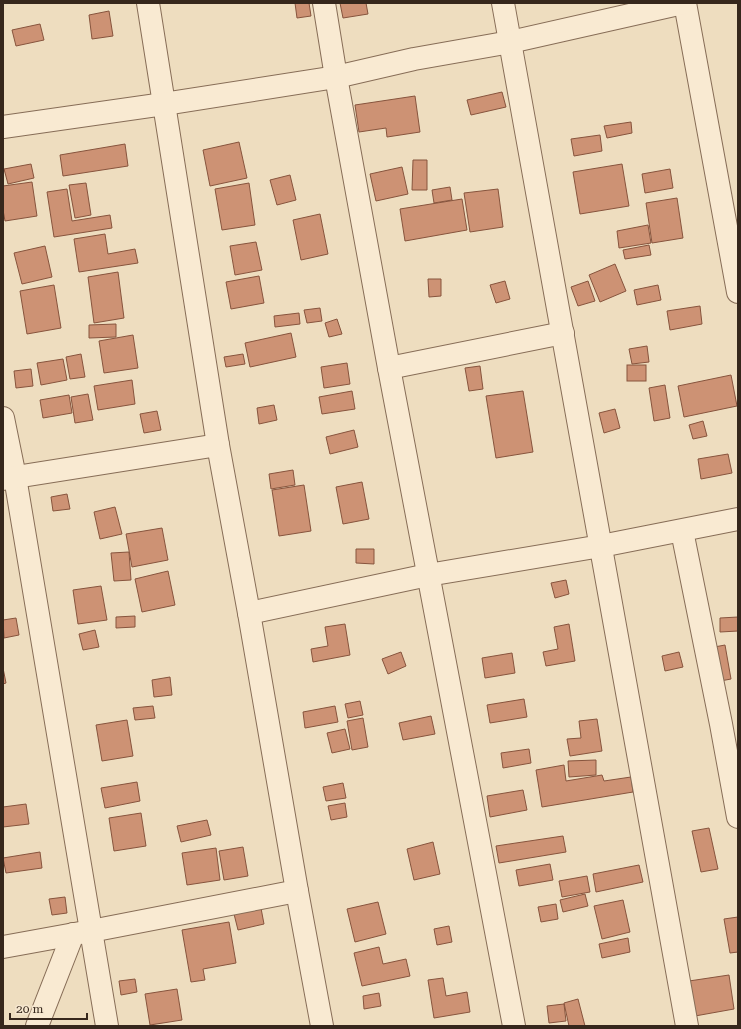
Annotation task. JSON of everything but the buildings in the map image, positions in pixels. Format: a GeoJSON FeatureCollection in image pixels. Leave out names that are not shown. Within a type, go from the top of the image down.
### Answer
{"type":"FeatureCollection","features":[{"type":"Feature","properties":{"kind":"street"},"geometry":{"type":"LineString","coordinates":[[148,3],[218,445],[322,1026]]}},
{"type":"Feature","properties":{"kind":"street"},"geometry":{"type":"LineString","coordinates":[[324,3],[389,368],[514,1026]]}},
{"type":"Feature","properties":{"kind":"street"},"geometry":{"type":"LineString","coordinates":[[503,3],[687,1026]]}},
{"type":"Feature","properties":{"kind":"street"},"geometry":{"type":"LineString","coordinates":[[3,127],[336,77],[414,59],[510,42],[684,3],[738,292]]}},
{"type":"Feature","properties":{"kind":"street"},"geometry":{"type":"LineString","coordinates":[[389,368],[563,333]]}},
{"type":"Feature","properties":{"kind":"street"},"geometry":{"type":"LineString","coordinates":[[3,418],[9,478],[82,933],[106,1026]]}},
{"type":"Feature","properties":{"kind":"street"},"geometry":{"type":"LineString","coordinates":[[9,478],[218,445]]}},
{"type":"Feature","properties":{"kind":"street"},"geometry":{"type":"LineString","coordinates":[[249,613],[428,576],[601,546],[738,519]]}},
{"type":"Feature","properties":{"kind":"street"},"geometry":{"type":"LineString","coordinates":[[682,531],[738,817]]}},
{"type":"Feature","properties":{"kind":"street"},"geometry":{"type":"LineString","coordinates":[[3,947],[82,933],[297,890]]}},
{"type":"Feature","properties":{"kind":"street"},"geometry":{"type":"LineString","coordinates":[[37,1026],[82,933]]}}]}
